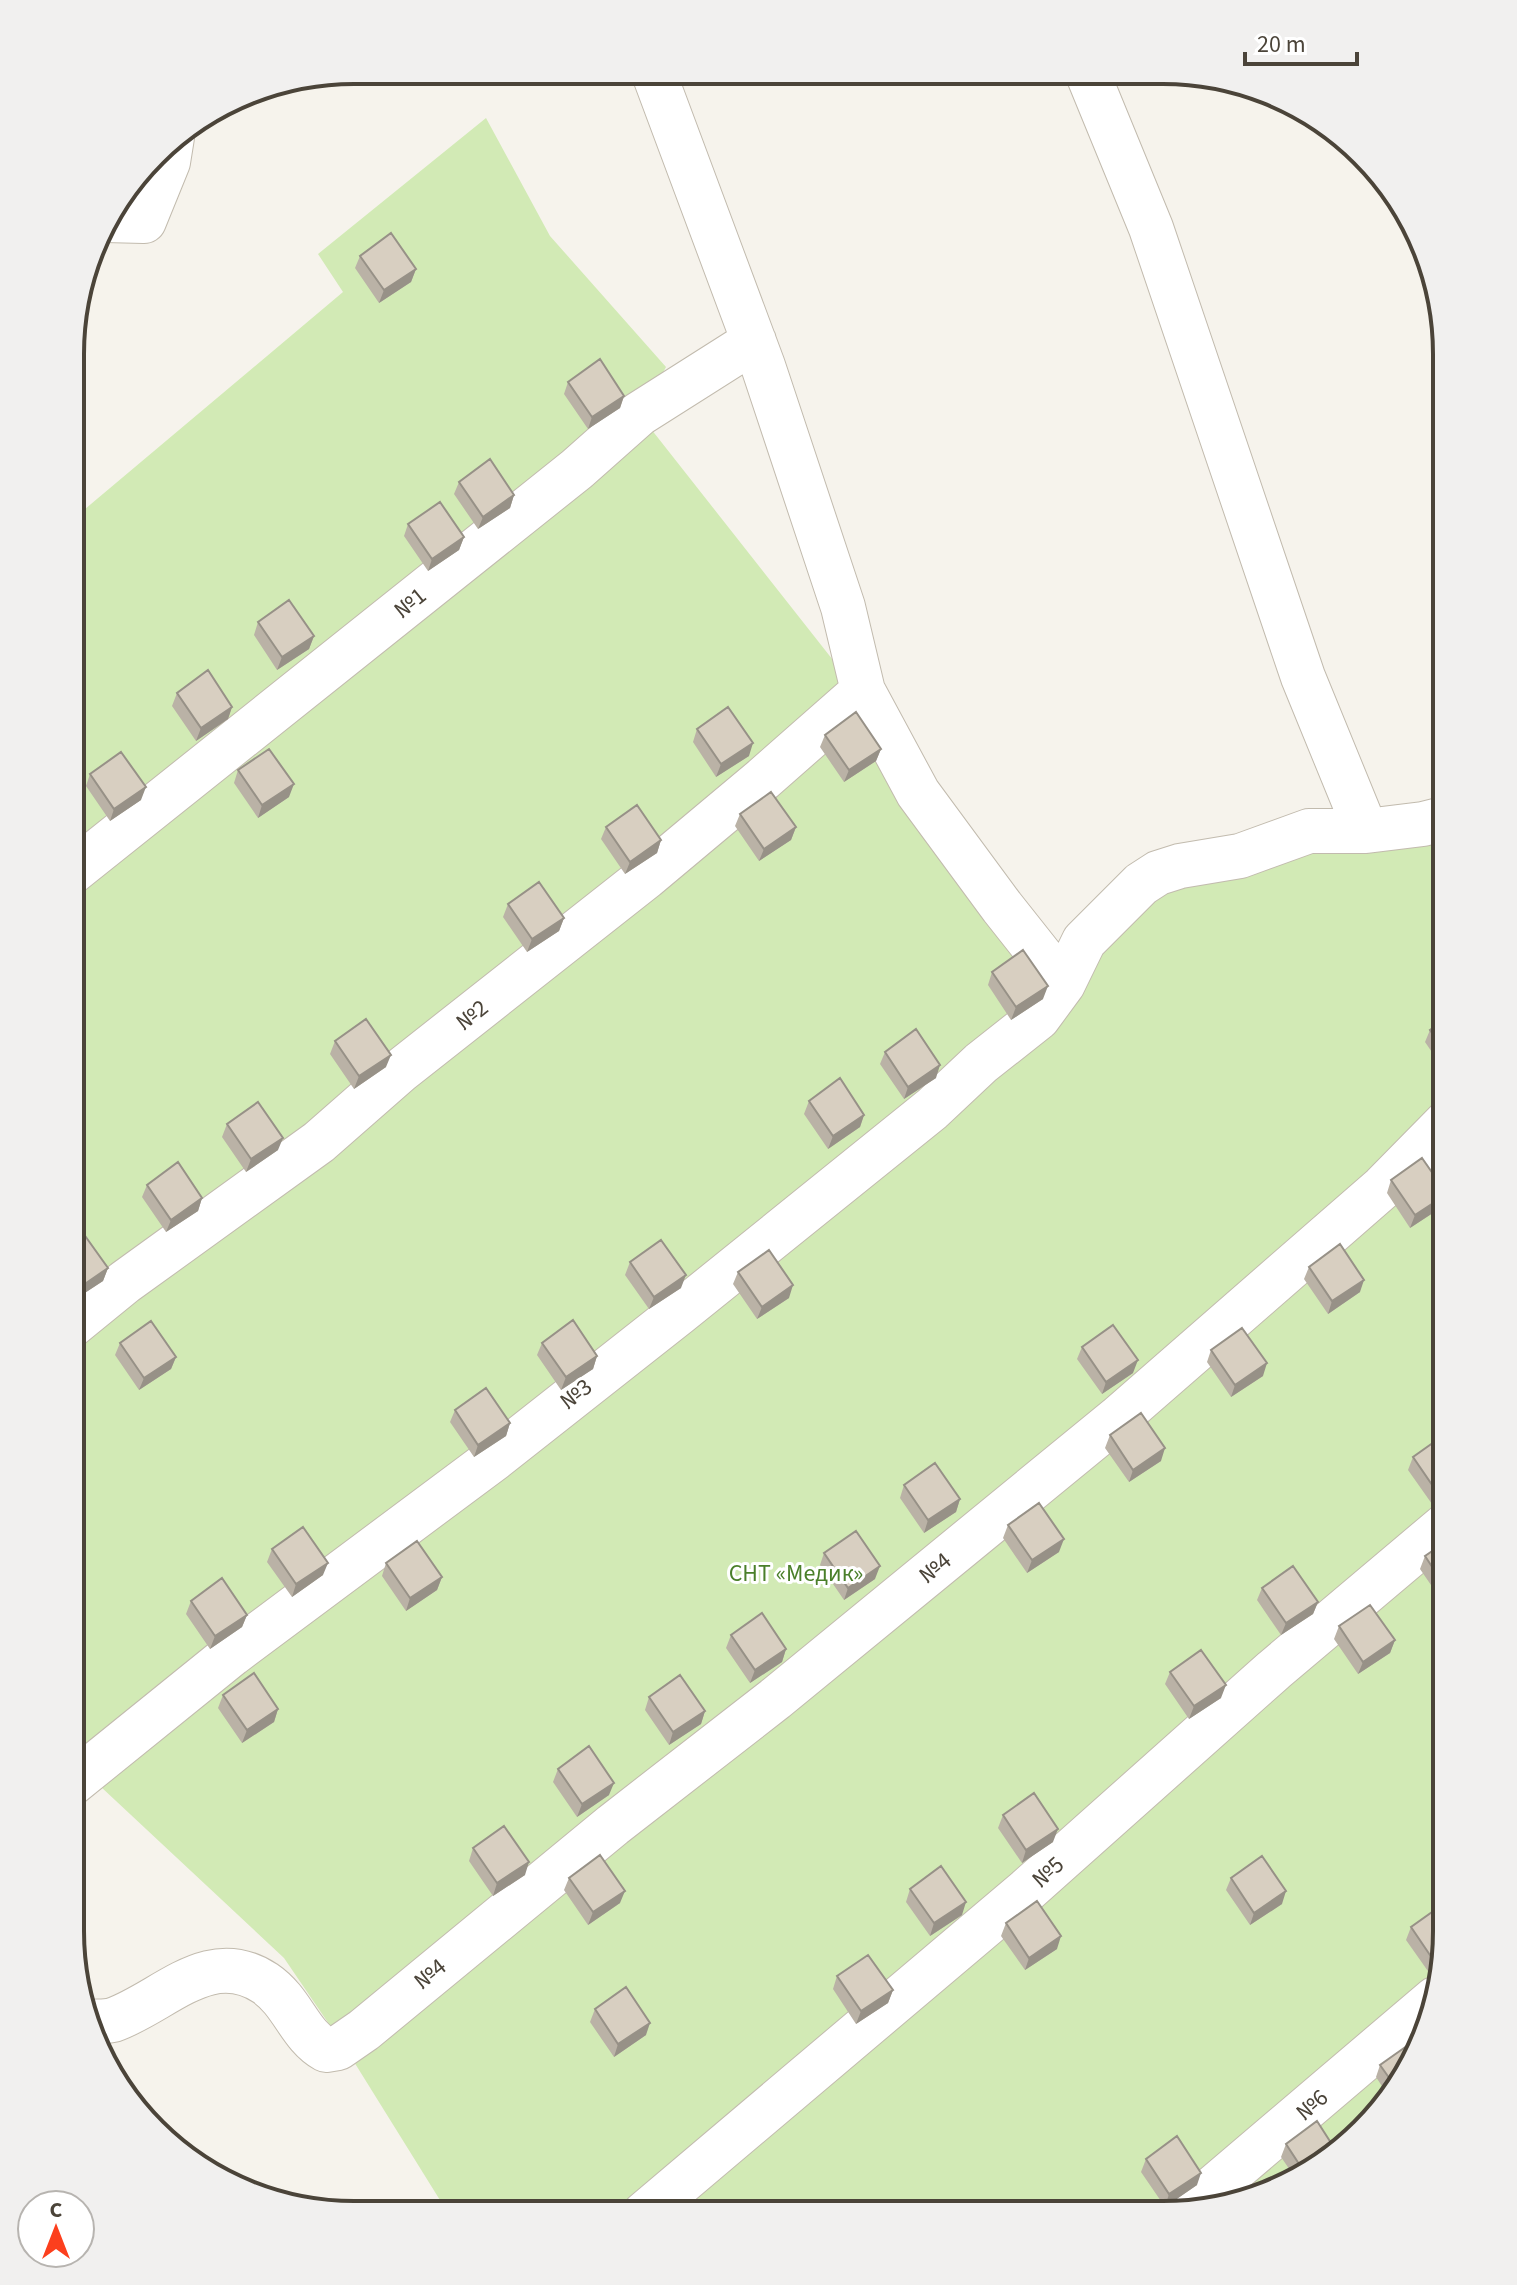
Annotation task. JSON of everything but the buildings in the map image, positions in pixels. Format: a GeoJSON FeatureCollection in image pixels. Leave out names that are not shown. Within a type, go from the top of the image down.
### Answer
{"type":"FeatureCollection","features":[{"type":"Feature","properties":{"kind":"street"},"geometry":{"type":"LineString","coordinates":[[1092,84],[1151,228],[1303,677],[1366,831]]}},
{"type":"Feature","properties":{"kind":"street"},"geometry":{"type":"LineString","coordinates":[[658,85],[754,341],[843,607],[863,691],[918,793],[1060,988]]}},
{"type":"Feature","properties":{"kind":"street"},"geometry":{"type":"LineString","coordinates":[[119,220],[144,221],[169,158]]}},
{"type":"Feature","properties":{"kind":"street","name":"№1"},"geometry":{"type":"LineString","coordinates":[[84,862],[577,469],[639,414],[754,341]]}},
{"type":"Feature","properties":{"kind":"street","name":"№2"},"geometry":{"type":"LineString","coordinates":[[84,1315],[125,1282],[319,1142],[400,1071],[646,877],[863,691]]}},
{"type":"Feature","properties":{"kind":"street","name":"№3"},"geometry":{"type":"LineString","coordinates":[[84,1773],[232,1654],[495,1458],[932,1109],[981,1063],[1038,1018],[1060,988],[1084,941],[1141,884],[1158,873],[1188,864],[1240,856],[1309,831],[1366,831],[1433,822]]}},
{"type":"Feature","properties":{"kind":"street","name":"№4"},"geometry":{"type":"LineString","coordinates":[[100,2021],[111,2020],[178,1985],[223,1970],[246,1973],[266,1984],[285,2000],[313,2043],[326,2050],[338,2048],[613,1825],[775,1699],[1118,1418],[1383,1187],[1433,1137]]}},
{"type":"Feature","properties":{"kind":"street","name":"№5"},"geometry":{"type":"LineString","coordinates":[[659,2201],[1027,1890],[1274,1670],[1432,1536]]}},
{"type":"Feature","properties":{"kind":"street","name":"№6"},"geometry":{"type":"LineString","coordinates":[[1200,2199],[1420,2012]]}},
{"type":"Feature","properties":{"kind":"green space","name":"СНТ «Медик»"},"geometry":{"type":"Polygon","coordinates":[[[486,118],[550,236],[666,367],[640,415],[840,669],[1045,982],[1130,884],[1433,819],[1431,1966],[1424,2001],[1397,2066],[1354,2122],[1298,2165],[1233,2192],[1198,2199],[1163,2201],[441,2201],[346,2049],[284,1958],[84,1771],[84,510],[343,292],[318,254],[486,118]]]}}]}
